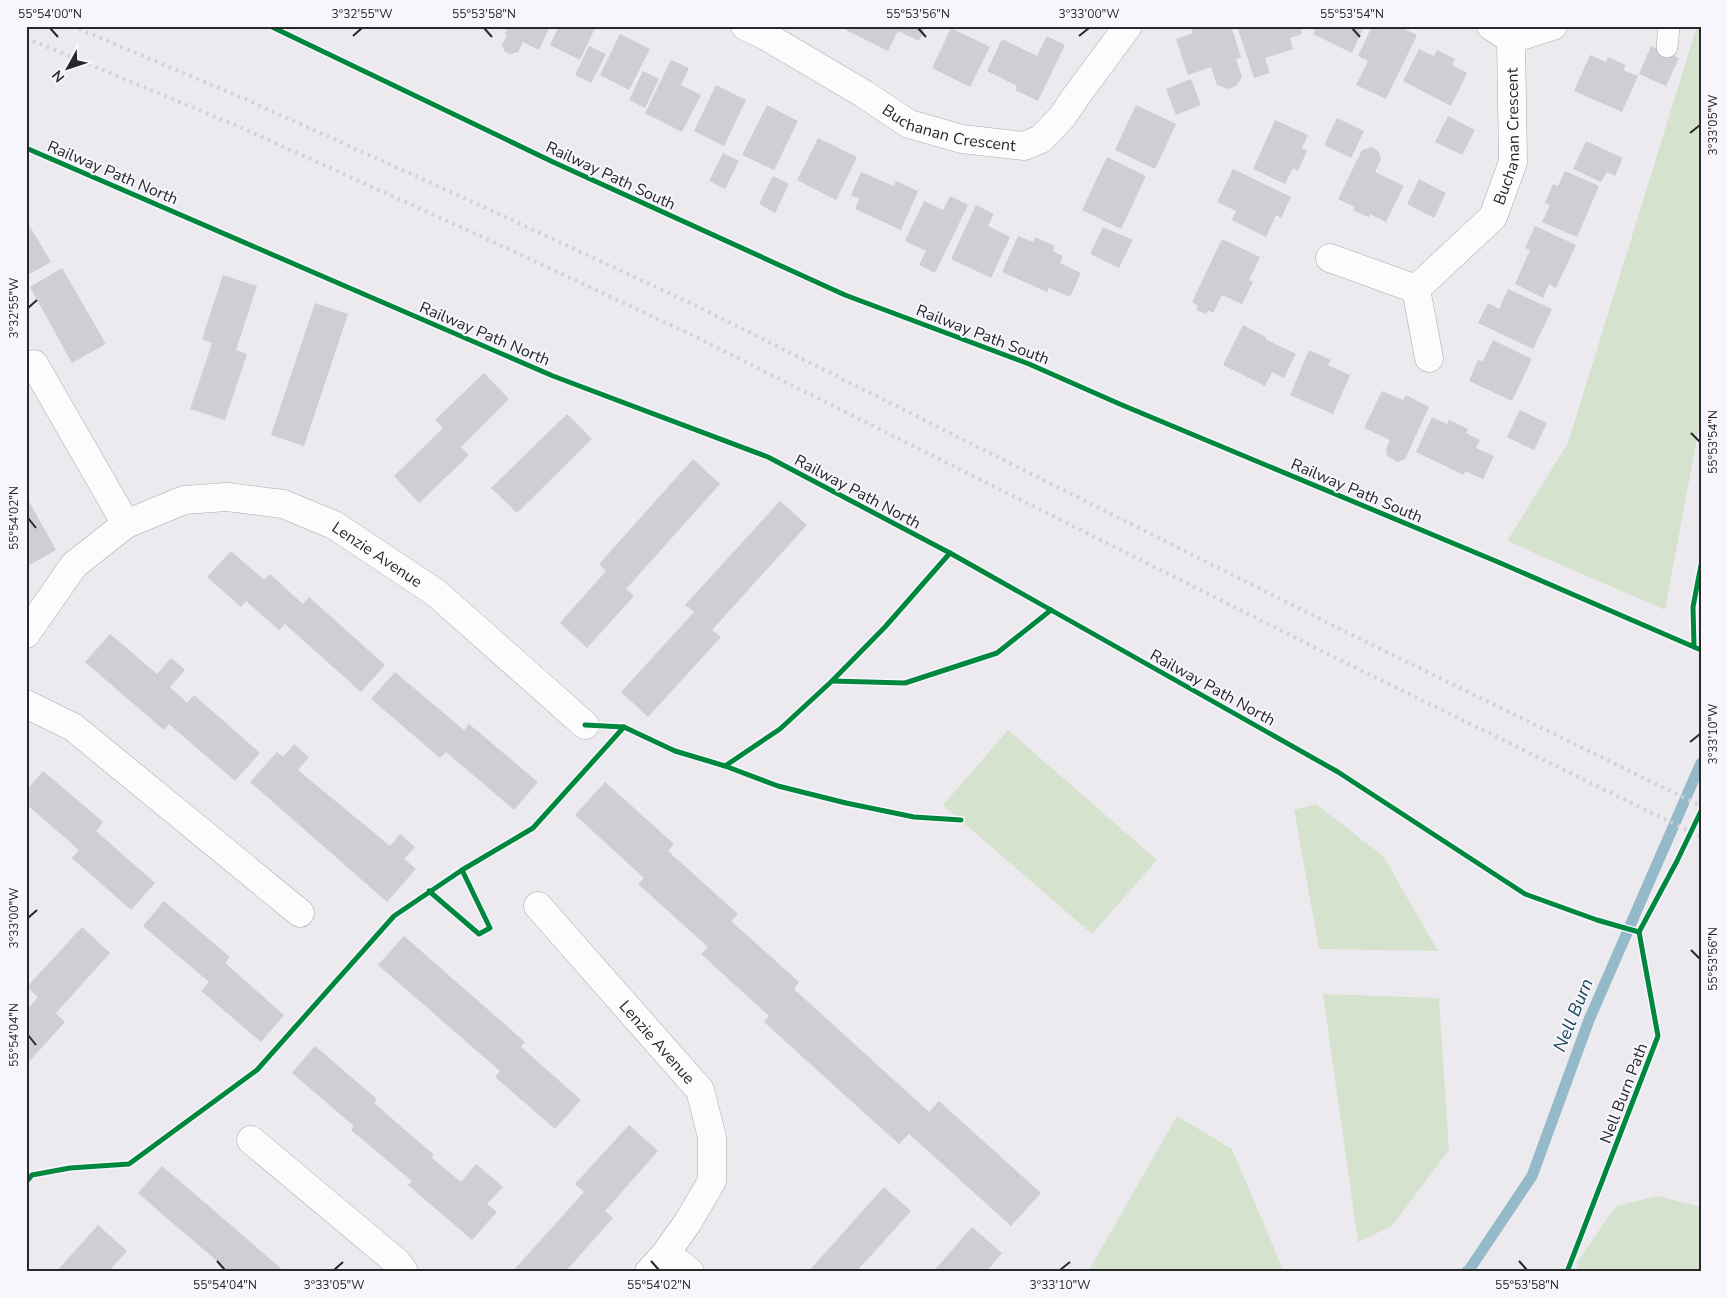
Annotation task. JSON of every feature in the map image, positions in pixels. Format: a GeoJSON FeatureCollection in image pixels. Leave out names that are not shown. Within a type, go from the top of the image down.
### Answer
{"type":"FeatureCollection","features":[{"type":"Feature","properties":{"kind":"street","name":"Buchanan Crescent"},"geometry":{"type":"LineString","coordinates":[[760,29],[909,124],[962,139],[1024,146],[1041,139],[1062,117],[1128,26]]}},
{"type":"Feature","properties":{"kind":"street","name":"Buchanan Crescent"},"geometry":{"type":"LineString","coordinates":[[1416,289],[1492,217],[1513,162],[1501,33],[1553,26]]}},
{"type":"Feature","properties":{"kind":"street"},"geometry":{"type":"LineString","coordinates":[[1330,258],[1416,289],[1429,358]]}},
{"type":"Feature","properties":{"kind":"street"},"geometry":{"type":"LineString","coordinates":[[34,364],[126,524]]}},
{"type":"Feature","properties":{"kind":"street","name":"Lenzie Avenue"},"geometry":{"type":"LineString","coordinates":[[26,634],[74,565],[126,524],[184,500],[227,497],[283,504],[334,525],[436,593],[585,724]]}},
{"type":"Feature","properties":{"kind":"street"},"geometry":{"type":"LineString","coordinates":[[26,704],[73,727],[300,913]]}},
{"type":"Feature","properties":{"kind":"street","name":"Lenzie Avenue"},"geometry":{"type":"LineString","coordinates":[[538,906],[700,1090],[712,1137],[712,1181],[688,1222],[657,1262],[690,1272]]}},
{"type":"Feature","properties":{"kind":"street"},"geometry":{"type":"LineString","coordinates":[[251,1140],[398,1263],[404,1272]]}},
{"type":"Feature","properties":{"kind":"green space"},"geometry":{"type":"Polygon","coordinates":[[[1697,26],[1701,26],[1701,416],[1665,610],[1507,541],[1568,443],[1697,26]]]}},
{"type":"Feature","properties":{"kind":"green space"},"geometry":{"type":"Polygon","coordinates":[[[1008,730],[1157,860],[1092,934],[943,805],[1008,730]]]}},
{"type":"Feature","properties":{"kind":"green space"},"geometry":{"type":"Polygon","coordinates":[[[1316,804],[1383,856],[1438,951],[1319,949],[1294,810],[1316,804]]]}},
{"type":"Feature","properties":{"kind":"green space"},"geometry":{"type":"Polygon","coordinates":[[[1323,994],[1439,998],[1449,1150],[1392,1226],[1358,1242],[1323,994]]]}},
{"type":"Feature","properties":{"kind":"green space"},"geometry":{"type":"Polygon","coordinates":[[[1177,1116],[1232,1149],[1284,1272],[1088,1272],[1177,1116]]]}},
{"type":"Feature","properties":{"kind":"green space"},"geometry":{"type":"Polygon","coordinates":[[[1658,1196],[1701,1207],[1701,1272],[1576,1272],[1578,1261],[1616,1206],[1658,1196]]]}},
{"type":"Feature","properties":{"kind":"building"},"geometry":{"type":"Polygon","coordinates":[[[508,26],[550,26],[539,50],[523,42],[518,52],[511,54],[505,52],[502,45],[507,35],[505,34],[508,26]]]}},
{"type":"Feature","properties":{"kind":"building"},"geometry":{"type":"Polygon","coordinates":[[[559,26],[596,26],[580,60],[550,45],[559,26]]]}},
{"type":"Feature","properties":{"kind":"building"},"geometry":{"type":"Polygon","coordinates":[[[847,26],[926,26],[919,41],[898,31],[888,51],[846,30],[847,26]]]}},
{"type":"Feature","properties":{"kind":"building"},"geometry":{"type":"Polygon","coordinates":[[[1196,26],[1231,26],[1241,57],[1236,59],[1242,77],[1236,86],[1229,89],[1217,85],[1211,67],[1188,75],[1176,39],[1193,33],[1191,28],[1196,26]]]}},
{"type":"Feature","properties":{"kind":"building"},"geometry":{"type":"Polygon","coordinates":[[[1237,26],[1300,26],[1302,34],[1290,38],[1293,49],[1265,58],[1270,73],[1254,78],[1237,26]]]}},
{"type":"Feature","properties":{"kind":"building"},"geometry":{"type":"Polygon","coordinates":[[[1317,26],[1364,26],[1352,53],[1313,34],[1317,26]]]}},
{"type":"Feature","properties":{"kind":"building"},"geometry":{"type":"Polygon","coordinates":[[[1372,26],[1399,26],[1417,35],[1386,99],[1356,85],[1368,61],[1358,56],[1372,26]]]}},
{"type":"Feature","properties":{"kind":"building"},"geometry":{"type":"Polygon","coordinates":[[[951,28],[990,47],[970,87],[932,68],[951,28]]]}},
{"type":"Feature","properties":{"kind":"building"},"geometry":{"type":"Polygon","coordinates":[[[620,34],[650,49],[629,90],[600,75],[620,34]]]}},
{"type":"Feature","properties":{"kind":"building"},"geometry":{"type":"Polygon","coordinates":[[[1047,36],[1065,45],[1038,101],[1015,90],[1017,86],[987,71],[1002,39],[1037,56],[1047,36]]]}},
{"type":"Feature","properties":{"kind":"building"},"geometry":{"type":"Polygon","coordinates":[[[589,46],[606,54],[591,83],[575,75],[589,46]]]}},
{"type":"Feature","properties":{"kind":"building"},"geometry":{"type":"Polygon","coordinates":[[[1651,46],[1679,58],[1666,86],[1639,74],[1651,46]]]}},
{"type":"Feature","properties":{"kind":"building"},"geometry":{"type":"Polygon","coordinates":[[[1419,49],[1434,56],[1437,50],[1455,59],[1452,65],[1467,73],[1451,106],[1403,81],[1419,49]]]}},
{"type":"Feature","properties":{"kind":"building"},"geometry":{"type":"Polygon","coordinates":[[[1590,55],[1606,62],[1608,57],[1626,65],[1623,70],[1638,76],[1622,112],[1574,91],[1590,55]]]}},
{"type":"Feature","properties":{"kind":"building"},"geometry":{"type":"Polygon","coordinates":[[[671,60],[689,68],[681,85],[701,95],[682,132],[645,113],[671,60]]]}},
{"type":"Feature","properties":{"kind":"building"},"geometry":{"type":"Polygon","coordinates":[[[643,71],[659,79],[645,108],[629,100],[643,71]]]}},
{"type":"Feature","properties":{"kind":"building"},"geometry":{"type":"Polygon","coordinates":[[[1191,79],[1201,105],[1176,115],[1166,89],[1191,79]]]}},
{"type":"Feature","properties":{"kind":"building"},"geometry":{"type":"Polygon","coordinates":[[[716,85],[746,100],[724,146],[694,131],[716,85]]]}},
{"type":"Feature","properties":{"kind":"building"},"geometry":{"type":"Polygon","coordinates":[[[767,105],[798,121],[774,170],[742,155],[767,105]]]}},
{"type":"Feature","properties":{"kind":"building"},"geometry":{"type":"Polygon","coordinates":[[[1136,105],[1176,124],[1155,169],[1115,150],[1136,105]]]}},
{"type":"Feature","properties":{"kind":"building"},"geometry":{"type":"Polygon","coordinates":[[[1448,116],[1475,130],[1462,155],[1435,142],[1448,116]]]}},
{"type":"Feature","properties":{"kind":"building"},"geometry":{"type":"Polygon","coordinates":[[[1337,118],[1364,131],[1351,158],[1324,145],[1337,118]]]}},
{"type":"Feature","properties":{"kind":"building"},"geometry":{"type":"Polygon","coordinates":[[[1275,120],[1308,135],[1302,148],[1307,151],[1298,171],[1293,168],[1285,184],[1253,169],[1275,120]]]}},
{"type":"Feature","properties":{"kind":"building"},"geometry":{"type":"Polygon","coordinates":[[[818,138],[857,157],[836,200],[797,180],[818,138]]]}},
{"type":"Feature","properties":{"kind":"building"},"geometry":{"type":"Polygon","coordinates":[[[1586,141],[1623,158],[1615,176],[1607,172],[1601,182],[1573,169],[1586,141]]]}},
{"type":"Feature","properties":{"kind":"building"},"geometry":{"type":"Polygon","coordinates":[[[1372,147],[1378,151],[1381,159],[1375,172],[1404,186],[1386,222],[1370,214],[1369,217],[1361,214],[1353,210],[1355,207],[1338,199],[1362,150],[1372,147]]]}},
{"type":"Feature","properties":{"kind":"building"},"geometry":{"type":"Polygon","coordinates":[[[723,153],[739,161],[725,189],[709,181],[723,153]]]}},
{"type":"Feature","properties":{"kind":"building"},"geometry":{"type":"Polygon","coordinates":[[[1107,157],[1146,176],[1121,229],[1082,210],[1107,157]]]}},
{"type":"Feature","properties":{"kind":"building"},"geometry":{"type":"Polygon","coordinates":[[[1233,169],[1291,197],[1281,218],[1276,215],[1266,237],[1232,220],[1236,211],[1217,202],[1233,169]]]}},
{"type":"Feature","properties":{"kind":"building"},"geometry":{"type":"Polygon","coordinates":[[[1565,171],[1599,186],[1577,237],[1542,222],[1550,205],[1545,203],[1553,184],[1558,186],[1565,171]]]}},
{"type":"Feature","properties":{"kind":"building"},"geometry":{"type":"Polygon","coordinates":[[[861,172],[894,186],[896,181],[918,191],[901,230],[855,209],[859,199],[851,195],[861,172]]]}},
{"type":"Feature","properties":{"kind":"building"},"geometry":{"type":"Polygon","coordinates":[[[773,176],[789,184],[775,213],[759,204],[773,176]]]}},
{"type":"Feature","properties":{"kind":"building"},"geometry":{"type":"Polygon","coordinates":[[[1419,179],[1446,193],[1434,218],[1407,204],[1419,179]]]}},
{"type":"Feature","properties":{"kind":"building"},"geometry":{"type":"Polygon","coordinates":[[[950,196],[968,205],[935,273],[919,265],[926,251],[905,241],[924,201],[943,210],[950,196]]]}},
{"type":"Feature","properties":{"kind":"building"},"geometry":{"type":"Polygon","coordinates":[[[976,205],[994,214],[988,226],[1010,237],[991,278],[951,259],[976,205]]]}},
{"type":"Feature","properties":{"kind":"building"},"geometry":{"type":"Polygon","coordinates":[[[26,220],[51,262],[26,276],[26,220]]]}},
{"type":"Feature","properties":{"kind":"building"},"geometry":{"type":"Polygon","coordinates":[[[1535,226],[1576,245],[1556,288],[1549,284],[1543,298],[1515,284],[1530,250],[1525,248],[1535,226]]]}},
{"type":"Feature","properties":{"kind":"building"},"geometry":{"type":"Polygon","coordinates":[[[1103,227],[1133,240],[1119,268],[1090,254],[1103,227]]]}},
{"type":"Feature","properties":{"kind":"building"},"geometry":{"type":"Polygon","coordinates":[[[1018,236],[1033,242],[1035,237],[1055,246],[1053,251],[1063,256],[1060,263],[1081,273],[1070,297],[1049,288],[1047,292],[1002,272],[1018,236]]]}},
{"type":"Feature","properties":{"kind":"building"},"geometry":{"type":"Polygon","coordinates":[[[1222,239],[1260,257],[1249,280],[1253,282],[1242,304],[1222,295],[1213,313],[1208,310],[1206,314],[1196,310],[1198,306],[1192,302],[1222,239]]]}},
{"type":"Feature","properties":{"kind":"building"},"geometry":{"type":"Polygon","coordinates":[[[62,268],[106,344],[72,363],[30,287],[62,268]]]}},
{"type":"Feature","properties":{"kind":"building"},"geometry":{"type":"Polygon","coordinates":[[[223,275],[257,286],[236,350],[247,354],[225,420],[190,409],[212,343],[202,339],[223,275]]]}},
{"type":"Feature","properties":{"kind":"building"},"geometry":{"type":"Polygon","coordinates":[[[1508,289],[1552,309],[1533,349],[1478,323],[1488,303],[1499,309],[1508,289]]]}},
{"type":"Feature","properties":{"kind":"building"},"geometry":{"type":"Polygon","coordinates":[[[315,303],[348,314],[304,446],[271,435],[315,303]]]}},
{"type":"Feature","properties":{"kind":"building"},"geometry":{"type":"Polygon","coordinates":[[[1243,325],[1266,337],[1265,339],[1296,354],[1284,378],[1272,372],[1265,386],[1223,365],[1243,325]]]}},
{"type":"Feature","properties":{"kind":"building"},"geometry":{"type":"Polygon","coordinates":[[[1493,340],[1532,359],[1512,401],[1469,381],[1478,360],[1483,361],[1493,340]]]}},
{"type":"Feature","properties":{"kind":"building"},"geometry":{"type":"Polygon","coordinates":[[[1309,350],[1331,360],[1328,365],[1350,375],[1333,414],[1290,395],[1309,350]]]}},
{"type":"Feature","properties":{"kind":"building"},"geometry":{"type":"Polygon","coordinates":[[[484,373],[509,399],[461,447],[469,455],[419,503],[394,476],[443,428],[435,420],[484,373]]]}},
{"type":"Feature","properties":{"kind":"building"},"geometry":{"type":"Polygon","coordinates":[[[1382,391],[1403,400],[1406,395],[1429,407],[1405,459],[1398,462],[1387,456],[1386,449],[1390,440],[1364,428],[1382,391]]]}},
{"type":"Feature","properties":{"kind":"building"},"geometry":{"type":"Polygon","coordinates":[[[1520,410],[1547,423],[1534,450],[1507,437],[1520,410]]]}},
{"type":"Feature","properties":{"kind":"building"},"geometry":{"type":"Polygon","coordinates":[[[567,414],[592,439],[517,513],[491,488],[567,414]]]}},
{"type":"Feature","properties":{"kind":"building"},"geometry":{"type":"Polygon","coordinates":[[[1432,417],[1447,424],[1449,420],[1468,429],[1466,433],[1480,440],[1476,448],[1494,456],[1483,479],[1465,471],[1464,475],[1416,452],[1432,417]]]}},
{"type":"Feature","properties":{"kind":"building"},"geometry":{"type":"Polygon","coordinates":[[[693,459],[720,484],[626,589],[634,596],[587,648],[560,623],[606,571],[599,564],[693,459]]]}},
{"type":"Feature","properties":{"kind":"building"},"geometry":{"type":"Polygon","coordinates":[[[26,496],[56,550],[26,567],[26,496]]]}},
{"type":"Feature","properties":{"kind":"building"},"geometry":{"type":"Polygon","coordinates":[[[780,501],[807,525],[712,630],[721,637],[648,717],[621,692],[694,612],[685,605],[780,501]]]}},
{"type":"Feature","properties":{"kind":"building"},"geometry":{"type":"Polygon","coordinates":[[[231,551],[264,580],[270,574],[303,604],[309,597],[385,665],[361,692],[285,624],[279,630],[246,601],[241,607],[207,577],[231,551]]]}},
{"type":"Feature","properties":{"kind":"building"},"geometry":{"type":"Polygon","coordinates":[[[110,634],[157,674],[171,658],[185,670],[170,687],[187,703],[194,695],[260,753],[235,781],[169,724],[164,730],[85,662],[110,634]]]}},
{"type":"Feature","properties":{"kind":"building"},"geometry":{"type":"Polygon","coordinates":[[[395,672],[464,730],[469,724],[538,782],[514,810],[446,752],[440,758],[371,699],[395,672]]]}},
{"type":"Feature","properties":{"kind":"building"},"geometry":{"type":"Polygon","coordinates":[[[294,744],[309,757],[298,770],[390,846],[400,834],[415,847],[404,859],[416,869],[387,902],[250,782],[277,752],[283,757],[294,744]]]}},
{"type":"Feature","properties":{"kind":"building"},"geometry":{"type":"Polygon","coordinates":[[[43,771],[103,822],[96,831],[155,883],[131,910],[72,858],[79,850],[26,804],[26,791],[43,771]]]}},
{"type":"Feature","properties":{"kind":"building"},"geometry":{"type":"Polygon","coordinates":[[[605,782],[674,844],[668,851],[738,914],[731,921],[799,982],[794,989],[929,1112],[939,1101],[1041,1193],[1011,1226],[909,1134],[899,1144],[764,1022],[769,1016],[701,954],[708,947],[638,884],[644,878],[575,815],[605,782]]]}},
{"type":"Feature","properties":{"kind":"building"},"geometry":{"type":"Polygon","coordinates":[[[164,901],[230,957],[225,963],[284,1015],[261,1042],[201,991],[209,982],[143,926],[164,901]]]}},
{"type":"Feature","properties":{"kind":"building"},"geometry":{"type":"Polygon","coordinates":[[[82,927],[110,953],[56,1013],[65,1022],[26,1065],[26,1010],[38,997],[27,987],[82,927]]]}},
{"type":"Feature","properties":{"kind":"building"},"geometry":{"type":"Polygon","coordinates":[[[404,936],[525,1042],[521,1047],[581,1100],[555,1129],[495,1077],[500,1071],[378,965],[404,936]]]}},
{"type":"Feature","properties":{"kind":"building"},"geometry":{"type":"Polygon","coordinates":[[[315,1046],[377,1099],[374,1103],[434,1155],[432,1158],[461,1182],[476,1164],[503,1187],[487,1204],[497,1212],[472,1240],[408,1185],[412,1181],[351,1130],[354,1126],[292,1073],[315,1046]]]}},
{"type":"Feature","properties":{"kind":"building"},"geometry":{"type":"Polygon","coordinates":[[[629,1125],[658,1151],[605,1211],[613,1218],[565,1272],[512,1272],[584,1192],[575,1184],[629,1125]]]}},
{"type":"Feature","properties":{"kind":"building"},"geometry":{"type":"Polygon","coordinates":[[[162,1166],[285,1272],[230,1272],[169,1220],[138,1193],[162,1166]]]}},
{"type":"Feature","properties":{"kind":"building"},"geometry":{"type":"Polygon","coordinates":[[[884,1187],[911,1211],[856,1272],[808,1272],[884,1187]]]}},
{"type":"Feature","properties":{"kind":"building"},"geometry":{"type":"Polygon","coordinates":[[[98,1225],[127,1251],[108,1272],[56,1272],[98,1225]]]}},
{"type":"Feature","properties":{"kind":"building"},"geometry":{"type":"Polygon","coordinates":[[[972,1227],[1002,1253],[986,1272],[933,1272],[972,1227]]]}},
{"type":"Feature","properties":{"kind":"waterway","name":"Nell Burn"},"geometry":{"type":"LineString","coordinates":[[1466,1272],[1532,1176],[1589,1020],[1701,763]]}},
{"type":"Feature","properties":{"kind":"railway"},"geometry":{"type":"LineString","coordinates":[[72,26],[245,99],[701,308],[1352,635],[1701,806]]}},
{"type":"Feature","properties":{"kind":"railway"},"geometry":{"type":"LineString","coordinates":[[26,38],[235,125],[474,233],[690,334],[1342,661],[1701,837]]}},
{"type":"Feature","properties":{"kind":"cycle path","name":"Railway Path South"},"geometry":{"type":"LineString","coordinates":[[270,26],[553,162],[845,295],[1029,364],[1701,650]]}},
{"type":"Feature","properties":{"kind":"cycle path","name":"Railway Path North"},"geometry":{"type":"LineString","coordinates":[[26,148],[553,376],[768,457],[950,553],[1338,772],[1525,894],[1597,920],[1639,932]]}},
{"type":"Feature","properties":{"kind":"cycle path"},"geometry":{"type":"LineString","coordinates":[[585,725],[624,727],[675,751],[725,766],[780,729],[832,681],[885,627],[950,553]]}},
{"type":"Feature","properties":{"kind":"cycle path"},"geometry":{"type":"LineString","coordinates":[[1694,647],[1693,607],[1701,565]]}},
{"type":"Feature","properties":{"kind":"cycle path"},"geometry":{"type":"LineString","coordinates":[[832,681],[905,683],[997,653],[1051,610]]}},
{"type":"Feature","properties":{"kind":"cycle path"},"geometry":{"type":"LineString","coordinates":[[26,1182],[32,1175],[70,1168],[129,1164],[257,1070],[394,916],[462,870],[533,828],[624,727]]}},
{"type":"Feature","properties":{"kind":"cycle path"},"geometry":{"type":"LineString","coordinates":[[725,766],[778,786],[846,803],[914,817],[961,820]]}},
{"type":"Feature","properties":{"kind":"cycle path","name":"Nell Burn Path"},"geometry":{"type":"LineString","coordinates":[[1567,1272],[1658,1036],[1639,932],[1701,811]]}},
{"type":"Feature","properties":{"kind":"cycle path"},"geometry":{"type":"LineString","coordinates":[[429,891],[479,934],[490,928],[462,870]]}}]}
